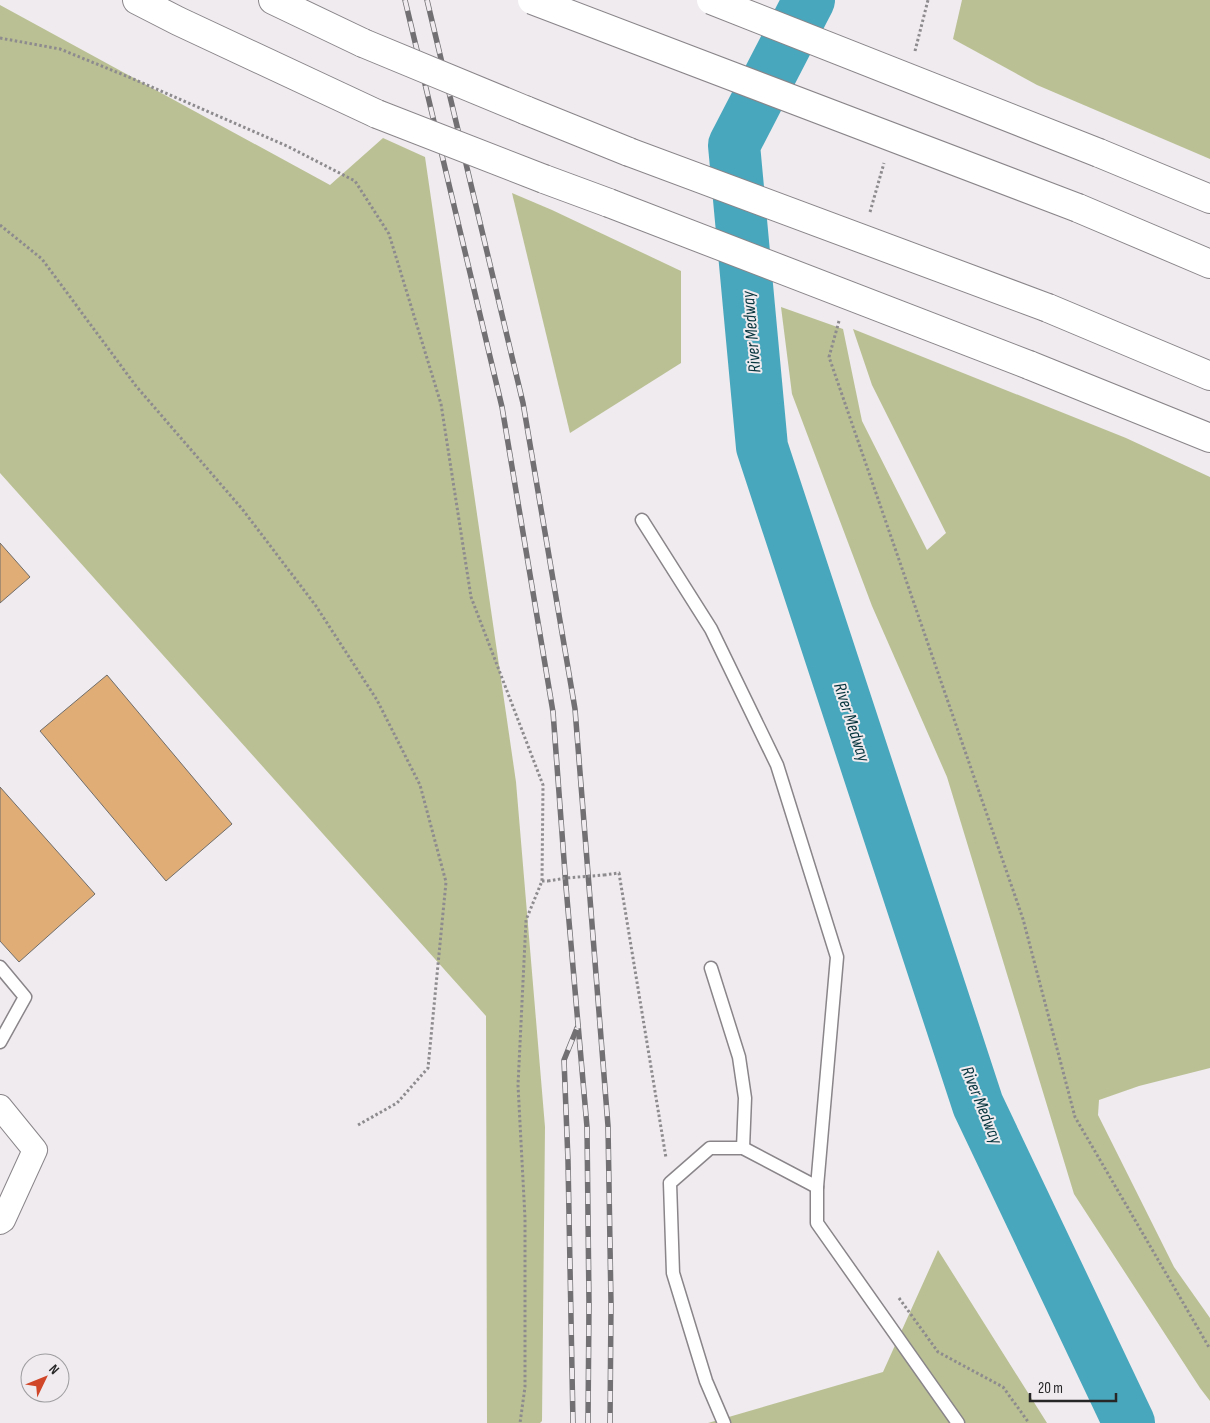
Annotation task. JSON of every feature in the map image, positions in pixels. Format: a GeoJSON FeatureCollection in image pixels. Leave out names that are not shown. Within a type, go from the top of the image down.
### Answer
{"type":"FeatureCollection","features":[{"type":"Feature","properties":{"kind":"highway"},"geometry":{"type":"LineString","coordinates":[[137,0],[178,22],[377,114],[544,180],[609,203],[1029,365],[1210,438]]}},
{"type":"Feature","properties":{"kind":"highway"},"geometry":{"type":"LineString","coordinates":[[273,0],[363,43],[629,152],[1048,308],[1210,376]]}},
{"type":"Feature","properties":{"kind":"highway"},"geometry":{"type":"LineString","coordinates":[[532,0],[1078,208],[1210,264]]}},
{"type":"Feature","properties":{"kind":"highway"},"geometry":{"type":"LineString","coordinates":[[712,0],[1099,152],[1210,199]]}},
{"type":"Feature","properties":{"kind":"street"},"geometry":{"type":"LineString","coordinates":[[0,1107],[35,1150],[0,1222]]}},
{"type":"Feature","properties":{"kind":"lane"},"geometry":{"type":"LineString","coordinates":[[642,520],[711,629],[777,765],[837,957],[817,1187],[817,1223],[958,1423]]}},
{"type":"Feature","properties":{"kind":"lane"},"geometry":{"type":"LineString","coordinates":[[0,967],[26,997],[0,1042]]}},
{"type":"Feature","properties":{"kind":"lane"},"geometry":{"type":"LineString","coordinates":[[711,968],[739,1057],[746,1098],[742,1148]]}},
{"type":"Feature","properties":{"kind":"lane"},"geometry":{"type":"LineString","coordinates":[[724,1423],[706,1381],[673,1273],[670,1184],[710,1148],[742,1148],[817,1187]]}},
{"type":"Feature","properties":{"kind":"path"},"geometry":{"type":"LineString","coordinates":[[914,54],[928,0]]}},
{"type":"Feature","properties":{"kind":"path"},"geometry":{"type":"LineString","coordinates":[[0,38],[60,49],[287,146],[355,181],[389,234],[441,404],[470,597],[543,786],[542,881],[526,920],[518,1084],[525,1218],[525,1387],[520,1423]]}},
{"type":"Feature","properties":{"kind":"path"},"geometry":{"type":"LineString","coordinates":[[869,215],[885,158]]}},
{"type":"Feature","properties":{"kind":"path"},"geometry":{"type":"LineString","coordinates":[[0,225],[42,259],[136,386],[243,510],[316,606],[376,700],[420,785],[446,882],[428,1068],[397,1103],[358,1125]]}},
{"type":"Feature","properties":{"kind":"path"},"geometry":{"type":"LineString","coordinates":[[840,319],[829,357],[1023,919],[1075,1117],[1210,1349]]}},
{"type":"Feature","properties":{"kind":"path"},"geometry":{"type":"LineString","coordinates":[[542,881],[619,873],[670,1184]]}},
{"type":"Feature","properties":{"kind":"path"},"geometry":{"type":"LineString","coordinates":[[898,1297],[938,1352],[1003,1387],[1029,1423]]}},
{"type":"Feature","properties":{"kind":"green space"},"geometry":{"type":"Polygon","coordinates":[[[962,0],[1210,0],[1210,159],[1037,85],[953,39],[962,0]]]}},
{"type":"Feature","properties":{"kind":"green space"},"geometry":{"type":"Polygon","coordinates":[[[0,5],[330,185],[383,138],[425,157],[516,782],[545,1127],[542,1421],[540,1423],[487,1423],[486,1016],[0,473],[0,5]]]}},
{"type":"Feature","properties":{"kind":"green space"},"geometry":{"type":"Polygon","coordinates":[[[512,193],[681,271],[681,363],[570,433],[512,193]]]}},
{"type":"Feature","properties":{"kind":"green space"},"geometry":{"type":"Polygon","coordinates":[[[781,307],[843,329],[862,421],[927,550],[946,533],[872,385],[853,329],[1126,438],[1210,477],[1210,1068],[1139,1086],[1099,1100],[1098,1115],[1174,1267],[1210,1318],[1210,1401],[1074,1194],[947,777],[872,606],[792,394],[781,307]]]}},
{"type":"Feature","properties":{"kind":"green space"},"geometry":{"type":"Polygon","coordinates":[[[938,1250],[1047,1423],[708,1423],[883,1372],[938,1250]]]}},
{"type":"Feature","properties":{"kind":"building"},"geometry":{"type":"Polygon","coordinates":[[[0,543],[30,577],[0,603],[0,543]]]}},
{"type":"Feature","properties":{"kind":"building"},"geometry":{"type":"Polygon","coordinates":[[[107,675],[232,824],[166,881],[40,731],[107,675]]]}},
{"type":"Feature","properties":{"kind":"building"},"geometry":{"type":"Polygon","coordinates":[[[0,787],[95,894],[19,962],[0,941],[0,787]]]}},
{"type":"Feature","properties":{"kind":"waterway","name":"River Medway"},"geometry":{"type":"LineString","coordinates":[[809,0],[734,145],[762,447],[978,1105],[1129,1423]]}},
{"type":"Feature","properties":{"kind":"railway"},"geometry":{"type":"LineString","coordinates":[[405,0],[502,407],[553,712],[587,1127],[588,1423]]}},
{"type":"Feature","properties":{"kind":"railway"},"geometry":{"type":"LineString","coordinates":[[427,0],[523,403],[575,709],[608,1126],[611,1304],[610,1423]]}},
{"type":"Feature","properties":{"kind":"railway"},"geometry":{"type":"LineString","coordinates":[[573,1423],[564,1060],[577,1028]]}}]}
